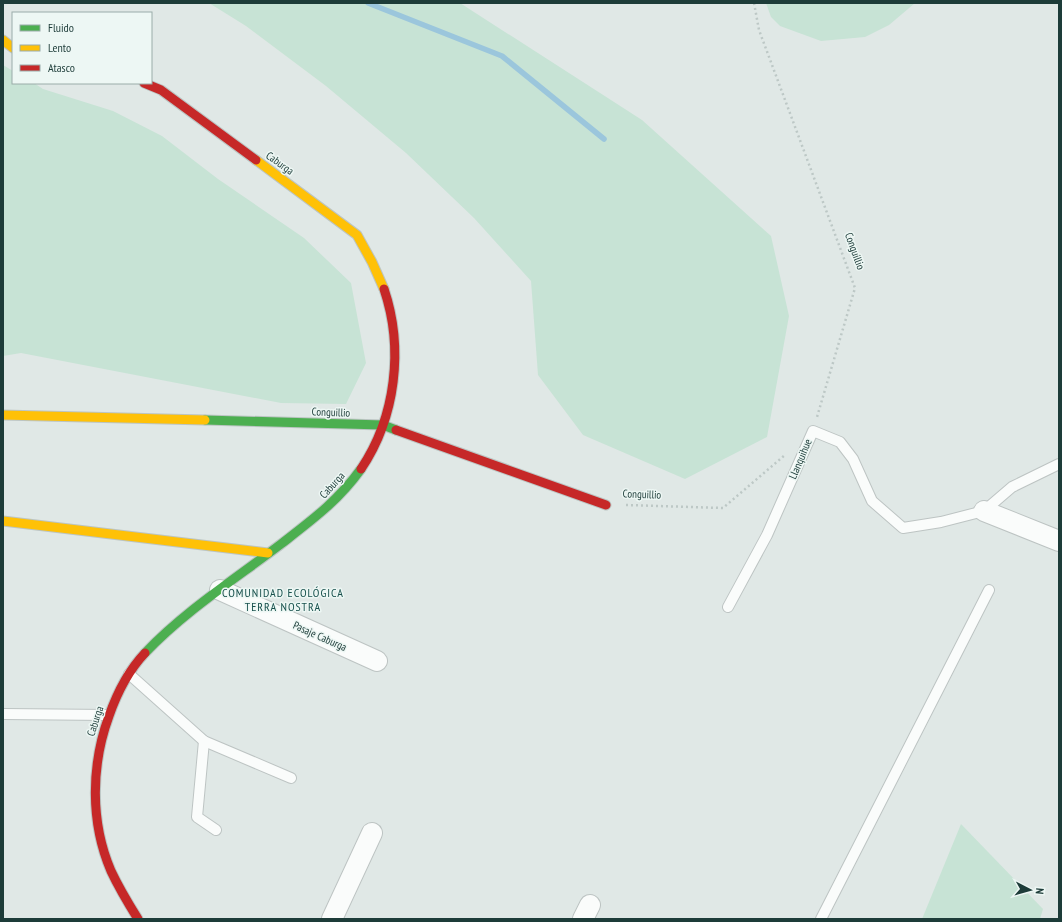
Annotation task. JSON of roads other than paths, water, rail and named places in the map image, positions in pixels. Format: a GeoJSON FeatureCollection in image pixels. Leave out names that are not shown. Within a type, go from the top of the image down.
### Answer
{"type":"FeatureCollection","features":[{"type":"Feature","properties":{"kind":"street"},"geometry":{"type":"LineString","coordinates":[[3,40],[12,47]]}},
{"type":"Feature","properties":{"kind":"street","name":"Caburga"},"geometry":{"type":"LineString","coordinates":[[138,919],[129,907],[117,885],[107,862],[100,838],[96,814],[96,764],[108,715],[129,674],[143,656],[181,619],[325,510],[340,496],[365,463],[383,425],[394,380],[395,358],[392,322],[386,293],[378,272],[357,235],[160,90],[146,84]]}},
{"type":"Feature","properties":{"kind":"street","name":"Conguillio"},"geometry":{"type":"LineString","coordinates":[[3,415],[383,425],[606,505]]}},
{"type":"Feature","properties":{"kind":"street"},"geometry":{"type":"LineString","coordinates":[[984,511],[1059,541]]}},
{"type":"Feature","properties":{"kind":"street"},"geometry":{"type":"LineString","coordinates":[[3,522],[268,553]]}},
{"type":"Feature","properties":{"kind":"street","name":"Pasaje Caburga"},"geometry":{"type":"LineString","coordinates":[[220,590],[377,661]]}},
{"type":"Feature","properties":{"kind":"street"},"geometry":{"type":"LineString","coordinates":[[332,919],[372,833]]}},
{"type":"Feature","properties":{"kind":"lane","name":"Llanquihue"},"geometry":{"type":"LineString","coordinates":[[728,607],[767,535],[812,431],[840,442],[854,459],[872,501],[903,528],[941,522],[984,511]]}},
{"type":"Feature","properties":{"kind":"lane"},"geometry":{"type":"LineString","coordinates":[[984,511],[1012,487],[1059,464]]}},
{"type":"Feature","properties":{"kind":"lane"},"geometry":{"type":"LineString","coordinates":[[821,919],[989,590]]}},
{"type":"Feature","properties":{"kind":"lane"},"geometry":{"type":"LineString","coordinates":[[129,674],[204,741],[291,778]]}},
{"type":"Feature","properties":{"kind":"lane"},"geometry":{"type":"LineString","coordinates":[[3,714],[108,715]]}},
{"type":"Feature","properties":{"kind":"lane"},"geometry":{"type":"LineString","coordinates":[[204,741],[198,817],[216,830]]}},
{"type":"Feature","properties":{"kind":"waterway"},"geometry":{"type":"LineString","coordinates":[[368,3],[502,56],[604,139]]}},
{"type":"Feature","properties":{"kind":"district","name":"COMUNIDAD ECOLÓGICA TERRA NOSTRA"},"geometry":{"type":"Point","coordinates":[283,600]}}]}
